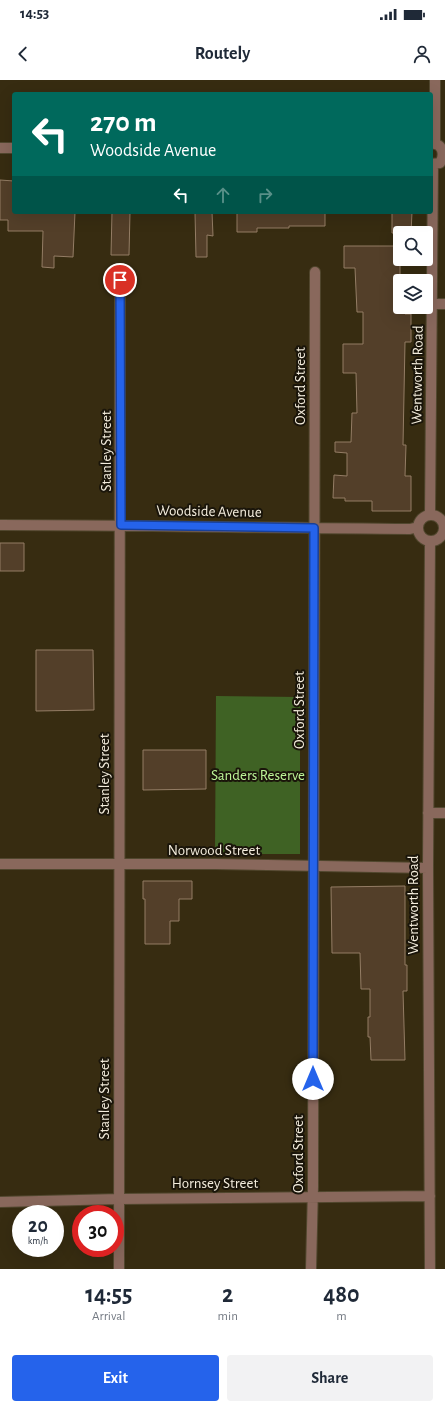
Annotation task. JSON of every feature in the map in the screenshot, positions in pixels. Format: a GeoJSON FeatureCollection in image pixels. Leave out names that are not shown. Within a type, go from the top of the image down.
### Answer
{"type":"FeatureCollection","features":[{"type":"Feature","properties":{"kind":"street"},"geometry":{"type":"LineString","coordinates":[[433,164],[440,163],[445,154],[442,147],[433,143],[434,80]]}},
{"type":"Feature","properties":{"kind":"street"},"geometry":{"type":"LineString","coordinates":[[0,148],[12,148]]}},
{"type":"Feature","properties":{"kind":"street","name":"Wentworth Road"},"geometry":{"type":"LineString","coordinates":[[432,214],[432,274]]}},
{"type":"Feature","properties":{"kind":"street","name":"Oxford Street"},"geometry":{"type":"LineString","coordinates":[[311,1269],[313,1197],[315,272]]}},
{"type":"Feature","properties":{"kind":"street","name":"Stanley Street"},"geometry":{"type":"LineString","coordinates":[[119,1269],[118,865],[121,525],[120,280]]}},
{"type":"Feature","properties":{"kind":"street"},"geometry":{"type":"LineString","coordinates":[[433,304],[445,304]]}},
{"type":"Feature","properties":{"kind":"street","name":"Wentworth Road"},"geometry":{"type":"LineString","coordinates":[[430,514],[432,314]]}},
{"type":"Feature","properties":{"kind":"street"},"geometry":{"type":"LineString","coordinates":[[430,514],[442,519],[445,528],[439,539],[430,541],[420,535],[418,527],[420,520],[430,514]]}},
{"type":"Feature","properties":{"kind":"street","name":"Woodside Avenue"},"geometry":{"type":"LineString","coordinates":[[0,525],[410,529],[418,527]]}},
{"type":"Feature","properties":{"kind":"street","name":"Wentworth Road"},"geometry":{"type":"LineString","coordinates":[[430,541],[428,813],[430,1269]]}},
{"type":"Feature","properties":{"kind":"street"},"geometry":{"type":"LineString","coordinates":[[428,813],[445,813]]}},
{"type":"Feature","properties":{"kind":"street","name":"Norwood Street"},"geometry":{"type":"LineString","coordinates":[[0,864],[428,868]]}},
{"type":"Feature","properties":{"kind":"street","name":"Hornsey Street"},"geometry":{"type":"LineString","coordinates":[[0,1202],[119,1199],[430,1196]]}},
{"type":"Feature","properties":{"kind":"green space","name":"Sanders Reserve"},"geometry":{"type":"Polygon","coordinates":[[[216,696],[300,697],[300,854],[215,854],[216,696]]]}},
{"type":"Feature","properties":{"kind":"building"},"geometry":{"type":"Polygon","coordinates":[[[0,180],[12,181],[12,214],[75,214],[73,257],[54,256],[54,268],[42,267],[43,231],[8,231],[8,220],[0,220],[0,180]]]}},
{"type":"Feature","properties":{"kind":"building"},"geometry":{"type":"Polygon","coordinates":[[[112,214],[130,214],[129,255],[111,255],[112,214]]]}},
{"type":"Feature","properties":{"kind":"building"},"geometry":{"type":"Polygon","coordinates":[[[195,214],[212,214],[213,236],[207,235],[207,257],[196,257],[195,214]]]}},
{"type":"Feature","properties":{"kind":"building"},"geometry":{"type":"Polygon","coordinates":[[[237,214],[325,214],[325,226],[257,228],[257,232],[237,232],[237,214]]]}},
{"type":"Feature","properties":{"kind":"building"},"geometry":{"type":"Polygon","coordinates":[[[392,214],[412,214],[411,226],[393,226],[393,233],[392,214]]]}},
{"type":"Feature","properties":{"kind":"building"},"geometry":{"type":"Polygon","coordinates":[[[344,246],[393,246],[393,266],[400,266],[400,274],[393,274],[393,314],[411,314],[411,342],[405,342],[403,445],[406,445],[405,476],[411,476],[411,511],[372,511],[372,501],[345,501],[345,498],[333,498],[334,475],[347,476],[347,453],[335,452],[335,442],[351,442],[352,413],[357,413],[356,373],[343,373],[343,344],[363,344],[363,312],[357,312],[355,268],[344,268],[344,246]]]}},
{"type":"Feature","properties":{"kind":"building"},"geometry":{"type":"Polygon","coordinates":[[[0,543],[24,543],[24,571],[0,571],[0,543]]]}},
{"type":"Feature","properties":{"kind":"building"},"geometry":{"type":"Polygon","coordinates":[[[36,650],[93,650],[94,710],[36,711],[36,650]]]}},
{"type":"Feature","properties":{"kind":"building"},"geometry":{"type":"Polygon","coordinates":[[[143,750],[206,750],[206,789],[143,790],[143,750]]]}},
{"type":"Feature","properties":{"kind":"building"},"geometry":{"type":"Polygon","coordinates":[[[143,881],[192,881],[192,899],[179,899],[179,921],[170,921],[170,944],[145,944],[145,899],[143,899],[143,881]]]}},
{"type":"Feature","properties":{"kind":"building"},"geometry":{"type":"Polygon","coordinates":[[[405,886],[405,965],[407,965],[407,991],[403,991],[405,1060],[371,1060],[370,1037],[368,1037],[370,989],[361,989],[360,953],[332,953],[331,887],[405,886]]]}},
{"type":"Feature","properties":{"kind":"route"},"geometry":{"type":"LineString","coordinates":[[120,280],[121,525],[314,528],[315,696],[313,1079]]}}]}
